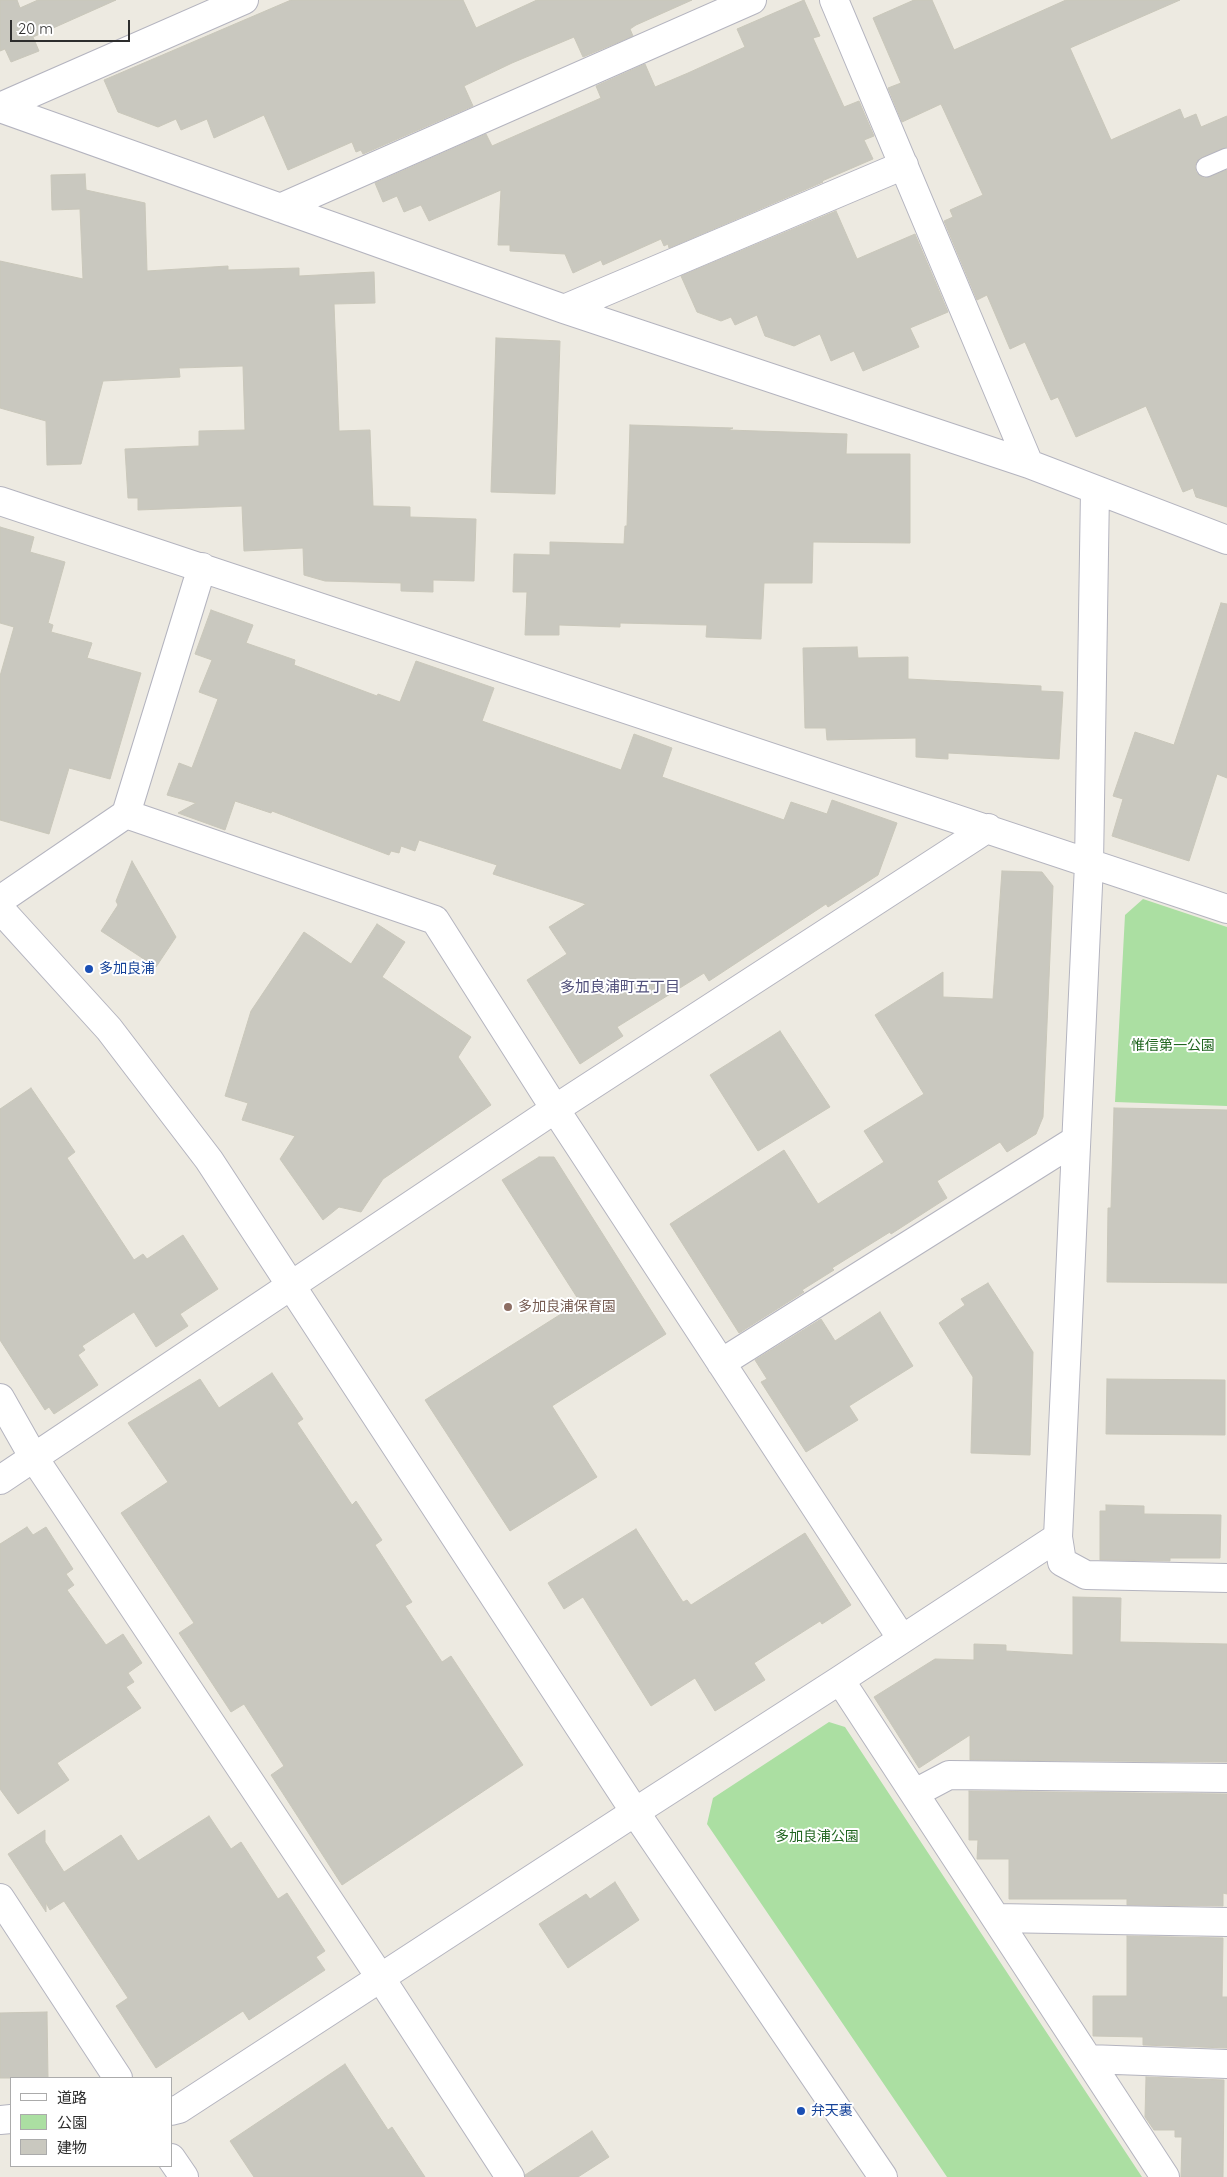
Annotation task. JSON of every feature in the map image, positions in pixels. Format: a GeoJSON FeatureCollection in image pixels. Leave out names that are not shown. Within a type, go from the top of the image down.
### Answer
{"type":"FeatureCollection","features":[{"type":"Feature","properties":{"kind":"street"},"geometry":{"type":"LineString","coordinates":[[0,108],[244,0]]}},
{"type":"Feature","properties":{"kind":"street"},"geometry":{"type":"LineString","coordinates":[[280,208],[752,0]]}},
{"type":"Feature","properties":{"kind":"street"},"geometry":{"type":"LineString","coordinates":[[834,0],[1029,464]]}},
{"type":"Feature","properties":{"kind":"street"},"geometry":{"type":"LineString","coordinates":[[0,108],[564,309],[1029,464],[1095,491],[1227,540]]}},
{"type":"Feature","properties":{"kind":"street"},"geometry":{"type":"LineString","coordinates":[[564,309],[904,165]]}},
{"type":"Feature","properties":{"kind":"street"},"geometry":{"type":"LineString","coordinates":[[1095,491],[1089,864],[1058,1537],[1062,1562],[1086,1574],[1227,1578]]}},
{"type":"Feature","properties":{"kind":"street"},"geometry":{"type":"LineString","coordinates":[[0,501],[1227,909]]}},
{"type":"Feature","properties":{"kind":"street"},"geometry":{"type":"LineString","coordinates":[[0,900],[126,814],[202,567]]}},
{"type":"Feature","properties":{"kind":"street"},"geometry":{"type":"LineString","coordinates":[[126,814],[435,920],[555,1109],[902,1639]]}},
{"type":"Feature","properties":{"kind":"street"},"geometry":{"type":"LineString","coordinates":[[0,1480],[555,1109],[988,828]]}},
{"type":"Feature","properties":{"kind":"street"},"geometry":{"type":"LineString","coordinates":[[0,909],[109,1028],[208,1160],[634,1812],[883,2177]]}},
{"type":"Feature","properties":{"kind":"street"},"geometry":{"type":"LineString","coordinates":[[721,1363],[1076,1140]]}},
{"type":"Feature","properties":{"kind":"street"},"geometry":{"type":"LineString","coordinates":[[0,1398],[34,1458],[380,1977],[510,2177]]}},
{"type":"Feature","properties":{"kind":"street"},"geometry":{"type":"LineString","coordinates":[[172,2111],[179,2109],[1058,1537]]}},
{"type":"Feature","properties":{"kind":"street"},"geometry":{"type":"LineString","coordinates":[[840,1680],[1165,2177]]}},
{"type":"Feature","properties":{"kind":"street"},"geometry":{"type":"LineString","coordinates":[[914,1793],[949,1775],[1227,1778]]}},
{"type":"Feature","properties":{"kind":"street"},"geometry":{"type":"LineString","coordinates":[[0,1898],[117,2077]]}},
{"type":"Feature","properties":{"kind":"street"},"geometry":{"type":"LineString","coordinates":[[996,1918],[1227,1922]]}},
{"type":"Feature","properties":{"kind":"street"},"geometry":{"type":"LineString","coordinates":[[1088,2059],[1227,2064]]}},
{"type":"Feature","properties":{"kind":"street"},"geometry":{"type":"LineString","coordinates":[[172,2159],[184,2177]]}},
{"type":"Feature","properties":{"kind":"lane"},"geometry":{"type":"LineString","coordinates":[[1206,167],[1227,158]]}},
{"type":"Feature","properties":{"kind":"green space","name":"惟信第一公園"},"geometry":{"type":"Polygon","coordinates":[[[1143,899],[1227,927],[1227,1106],[1115,1102],[1125,915],[1143,899]]]}},
{"type":"Feature","properties":{"kind":"green space","name":"多加良浦公園"},"geometry":{"type":"Polygon","coordinates":[[[829,1722],[845,1727],[1142,2177],[947,2177],[707,1824],[713,1798],[829,1722]]]}},
{"type":"Feature","properties":{"kind":"building"},"geometry":{"type":"Polygon","coordinates":[[[0,0],[17,0],[20,8],[38,0],[116,0],[33,37],[39,51],[11,62],[5,49],[0,51],[0,0]]]}},
{"type":"Feature","properties":{"kind":"building"},"geometry":{"type":"Polygon","coordinates":[[[291,0],[463,0],[476,28],[537,0],[692,0],[636,25],[630,29],[633,36],[583,57],[574,37],[512,63],[464,86],[473,106],[363,154],[361,150],[356,152],[352,142],[288,170],[264,115],[214,138],[207,119],[181,130],[176,119],[158,127],[118,112],[104,80],[291,0]]]}},
{"type":"Feature","properties":{"kind":"building"},"geometry":{"type":"Polygon","coordinates":[[[804,0],[820,36],[813,38],[844,107],[859,101],[874,136],[864,140],[873,159],[669,248],[668,244],[664,246],[661,239],[603,265],[601,260],[573,273],[565,254],[510,251],[510,245],[498,245],[501,190],[429,221],[421,205],[404,212],[397,196],[383,202],[375,183],[486,134],[492,146],[601,98],[596,86],[645,64],[655,87],[688,73],[745,47],[737,29],[804,0]]]}},
{"type":"Feature","properties":{"kind":"building"},"geometry":{"type":"Polygon","coordinates":[[[914,0],[932,0],[954,50],[1066,0],[1180,0],[1070,48],[1111,140],[1180,109],[1184,119],[1196,114],[1201,127],[1227,116],[1227,147],[1202,157],[1195,166],[1196,172],[1204,178],[1227,170],[1227,507],[1196,497],[1193,488],[1183,492],[1146,406],[1076,437],[1058,397],[1051,400],[1025,342],[1010,349],[987,295],[977,300],[944,221],[953,217],[950,210],[983,195],[941,104],[902,122],[888,88],[901,83],[873,18],[914,0]]]}},
{"type":"Feature","properties":{"kind":"building"},"geometry":{"type":"Polygon","coordinates":[[[85,174],[86,190],[145,203],[147,271],[228,266],[228,270],[299,268],[299,276],[374,272],[375,303],[334,304],[339,431],[370,430],[373,506],[410,507],[410,517],[476,519],[474,581],[433,580],[433,592],[401,591],[401,583],[325,581],[304,575],[303,548],[244,551],[242,506],[138,510],[138,498],[128,498],[125,449],[199,446],[199,431],[245,430],[243,366],[179,368],[180,377],[103,381],[81,464],[47,465],[46,421],[0,408],[0,261],[83,279],[80,209],[52,210],[51,175],[85,174]]]}},
{"type":"Feature","properties":{"kind":"building"},"geometry":{"type":"Polygon","coordinates":[[[836,211],[857,259],[915,234],[948,312],[910,328],[919,347],[863,371],[854,351],[831,361],[820,334],[794,346],[765,336],[757,315],[735,325],[731,317],[721,321],[697,312],[681,276],[836,211]]]}},
{"type":"Feature","properties":{"kind":"building"},"geometry":{"type":"Polygon","coordinates":[[[496,338],[560,341],[555,494],[491,492],[496,338]]]}},
{"type":"Feature","properties":{"kind":"building"},"geometry":{"type":"Polygon","coordinates":[[[630,425],[847,434],[846,454],[910,454],[910,543],[813,542],[812,583],[764,583],[761,639],[706,637],[707,625],[620,623],[620,627],[559,625],[559,635],[525,635],[527,592],[513,592],[514,554],[550,555],[550,542],[624,544],[625,526],[627,526],[630,425]]]}},
{"type":"Feature","properties":{"kind":"building"},"geometry":{"type":"Polygon","coordinates":[[[0,527],[34,537],[30,552],[65,562],[48,623],[53,625],[51,632],[92,643],[87,658],[141,673],[110,779],[69,768],[49,834],[0,820],[0,676],[14,627],[0,623],[0,527]]]}},
{"type":"Feature","properties":{"kind":"building"},"geometry":{"type":"Polygon","coordinates":[[[1221,603],[1227,604],[1227,778],[1217,774],[1189,861],[1112,836],[1123,799],[1113,796],[1135,732],[1174,745],[1221,603]]]}},
{"type":"Feature","properties":{"kind":"building"},"geometry":{"type":"Polygon","coordinates":[[[211,610],[253,625],[246,643],[295,660],[294,665],[377,696],[378,694],[400,702],[416,661],[494,688],[482,721],[621,770],[634,734],[672,748],[662,777],[784,820],[791,802],[827,814],[832,800],[897,823],[878,875],[828,907],[826,904],[709,981],[704,973],[617,1027],[623,1036],[580,1064],[527,980],[567,954],[549,927],[586,904],[493,874],[497,865],[419,840],[415,851],[401,846],[399,853],[391,851],[389,855],[272,811],[271,813],[235,801],[225,830],[178,813],[196,803],[167,795],[179,763],[192,768],[218,699],[199,692],[212,660],[195,654],[211,610]]]}},
{"type":"Feature","properties":{"kind":"building"},"geometry":{"type":"Polygon","coordinates":[[[857,647],[858,658],[908,657],[908,679],[1041,686],[1041,691],[1063,692],[1059,759],[948,753],[948,759],[916,757],[916,738],[827,740],[826,728],[805,728],[803,648],[857,647]]]}},
{"type":"Feature","properties":{"kind":"building"},"geometry":{"type":"Polygon","coordinates":[[[132,861],[176,937],[156,967],[101,931],[118,905],[116,901],[132,861]]]}},
{"type":"Feature","properties":{"kind":"building"},"geometry":{"type":"Polygon","coordinates":[[[1002,871],[1042,872],[1053,886],[1043,1117],[1036,1134],[1007,1152],[1000,1142],[937,1181],[947,1198],[891,1234],[890,1232],[832,1268],[834,1270],[802,1290],[804,1292],[739,1333],[670,1224],[784,1150],[818,1204],[884,1162],[864,1131],[924,1094],[875,1015],[943,972],[943,997],[993,999],[1002,871]]]}},
{"type":"Feature","properties":{"kind":"building"},"geometry":{"type":"Polygon","coordinates":[[[377,924],[405,942],[382,977],[471,1037],[458,1057],[491,1105],[383,1179],[361,1212],[339,1207],[323,1220],[280,1159],[295,1136],[242,1120],[248,1103],[225,1096],[251,1011],[304,932],[351,964],[377,924]]]}},
{"type":"Feature","properties":{"kind":"building"},"geometry":{"type":"Polygon","coordinates":[[[780,1031],[830,1107],[758,1151],[710,1075],[780,1031]]]}},
{"type":"Feature","properties":{"kind":"building"},"geometry":{"type":"Polygon","coordinates":[[[31,1088],[75,1152],[67,1158],[134,1260],[143,1254],[147,1259],[183,1235],[218,1289],[180,1314],[188,1326],[156,1347],[134,1312],[82,1346],[85,1350],[78,1355],[98,1385],[54,1414],[49,1407],[45,1410],[0,1340],[0,1109],[31,1088]]]}},
{"type":"Feature","properties":{"kind":"building"},"geometry":{"type":"Polygon","coordinates":[[[1114,1108],[1227,1110],[1227,1283],[1107,1282],[1108,1208],[1111,1208],[1114,1108]]]}},
{"type":"Feature","properties":{"kind":"building"},"geometry":{"type":"Polygon","coordinates":[[[539,1157],[554,1157],[666,1334],[552,1406],[597,1477],[510,1531],[425,1400],[580,1302],[502,1180],[539,1157]]]}},
{"type":"Feature","properties":{"kind":"building"},"geometry":{"type":"Polygon","coordinates":[[[988,1283],[1033,1352],[1030,1455],[971,1453],[973,1377],[939,1323],[965,1305],[961,1299],[988,1283]]]}},
{"type":"Feature","properties":{"kind":"building"},"geometry":{"type":"Polygon","coordinates":[[[880,1312],[913,1366],[849,1406],[858,1420],[806,1452],[761,1382],[767,1379],[755,1360],[821,1319],[835,1341],[880,1312]]]}},
{"type":"Feature","properties":{"kind":"building"},"geometry":{"type":"Polygon","coordinates":[[[272,1373],[303,1419],[297,1423],[352,1505],[356,1501],[382,1540],[375,1545],[412,1602],[405,1606],[442,1662],[451,1656],[523,1765],[342,1885],[271,1775],[284,1766],[244,1704],[231,1712],[179,1633],[194,1623],[121,1513],[168,1482],[128,1423],[200,1379],[219,1408],[272,1373]]]}},
{"type":"Feature","properties":{"kind":"building"},"geometry":{"type":"Polygon","coordinates":[[[1107,1379],[1225,1380],[1225,1435],[1106,1434],[1107,1379]]]}},
{"type":"Feature","properties":{"kind":"building"},"geometry":{"type":"Polygon","coordinates":[[[1106,1505],[1144,1506],[1144,1514],[1221,1515],[1220,1558],[1170,1558],[1170,1561],[1100,1560],[1100,1511],[1106,1511],[1106,1505]]]}},
{"type":"Feature","properties":{"kind":"building"},"geometry":{"type":"Polygon","coordinates":[[[27,1527],[33,1535],[46,1527],[73,1569],[66,1574],[74,1585],[67,1590],[106,1645],[123,1634],[142,1663],[128,1673],[134,1682],[126,1687],[141,1708],[57,1763],[69,1780],[18,1814],[0,1789],[0,1544],[27,1527]]]}},
{"type":"Feature","properties":{"kind":"building"},"geometry":{"type":"Polygon","coordinates":[[[636,1529],[683,1602],[687,1600],[691,1605],[805,1533],[851,1605],[822,1624],[820,1621],[754,1663],[765,1680],[715,1711],[695,1678],[651,1706],[583,1597],[564,1609],[548,1583],[636,1529]]]}},
{"type":"Feature","properties":{"kind":"building"},"geometry":{"type":"Polygon","coordinates":[[[1073,1597],[1121,1598],[1120,1642],[1227,1644],[1227,1762],[970,1760],[970,1735],[919,1768],[874,1697],[935,1659],[974,1660],[974,1644],[1006,1645],[1006,1651],[1073,1655],[1073,1597]]]}},
{"type":"Feature","properties":{"kind":"building"},"geometry":{"type":"Polygon","coordinates":[[[969,1791],[1227,1794],[1227,1894],[1223,1893],[1223,1906],[1127,1905],[1127,1899],[1009,1899],[1009,1859],[977,1859],[978,1840],[969,1840],[969,1791]]]}},
{"type":"Feature","properties":{"kind":"building"},"geometry":{"type":"Polygon","coordinates":[[[209,1816],[231,1849],[241,1842],[278,1899],[287,1893],[325,1951],[316,1957],[325,1970],[249,2020],[243,2011],[156,2068],[116,2006],[128,1998],[64,1901],[50,1910],[46,1903],[46,1912],[8,1854],[45,1830],[45,1842],[64,1872],[121,1835],[138,1861],[209,1816]]]}},
{"type":"Feature","properties":{"kind":"building"},"geometry":{"type":"Polygon","coordinates":[[[615,1882],[639,1920],[568,1968],[539,1924],[586,1894],[590,1899],[615,1882]]]}},
{"type":"Feature","properties":{"kind":"building"},"geometry":{"type":"Polygon","coordinates":[[[1127,1936],[1223,1938],[1222,1997],[1227,1997],[1227,2048],[1143,2045],[1143,2037],[1093,2036],[1093,1996],[1127,1996],[1127,1936]]]}},
{"type":"Feature","properties":{"kind":"building"},"geometry":{"type":"Polygon","coordinates":[[[47,2012],[48,2077],[0,2078],[0,2013],[47,2012]]]}},
{"type":"Feature","properties":{"kind":"building"},"geometry":{"type":"Polygon","coordinates":[[[345,2064],[388,2130],[392,2127],[425,2177],[254,2177],[230,2141],[345,2064]]]}},
{"type":"Feature","properties":{"kind":"building"},"geometry":{"type":"Polygon","coordinates":[[[1146,2077],[1224,2080],[1223,2177],[1181,2177],[1182,2137],[1175,2137],[1175,2130],[1154,2130],[1145,2117],[1146,2077]]]}},
{"type":"Feature","properties":{"kind":"building"},"geometry":{"type":"Polygon","coordinates":[[[592,2131],[609,2157],[578,2177],[525,2177],[525,2175],[592,2131]]]}},
{"type":"Feature","properties":{"kind":"place","name":"多加良浦"},"geometry":{"type":"Point","coordinates":[89,969]}},
{"type":"Feature","properties":{"kind":"place","name":"多加良浦保育園"},"geometry":{"type":"Point","coordinates":[508,1307]}},
{"type":"Feature","properties":{"kind":"place","name":"弁天裏"},"geometry":{"type":"Point","coordinates":[801,2111]}},
{"type":"Feature","properties":{"kind":"district","name":"多加良浦町五丁目"},"geometry":{"type":"Point","coordinates":[620,987]}}]}
